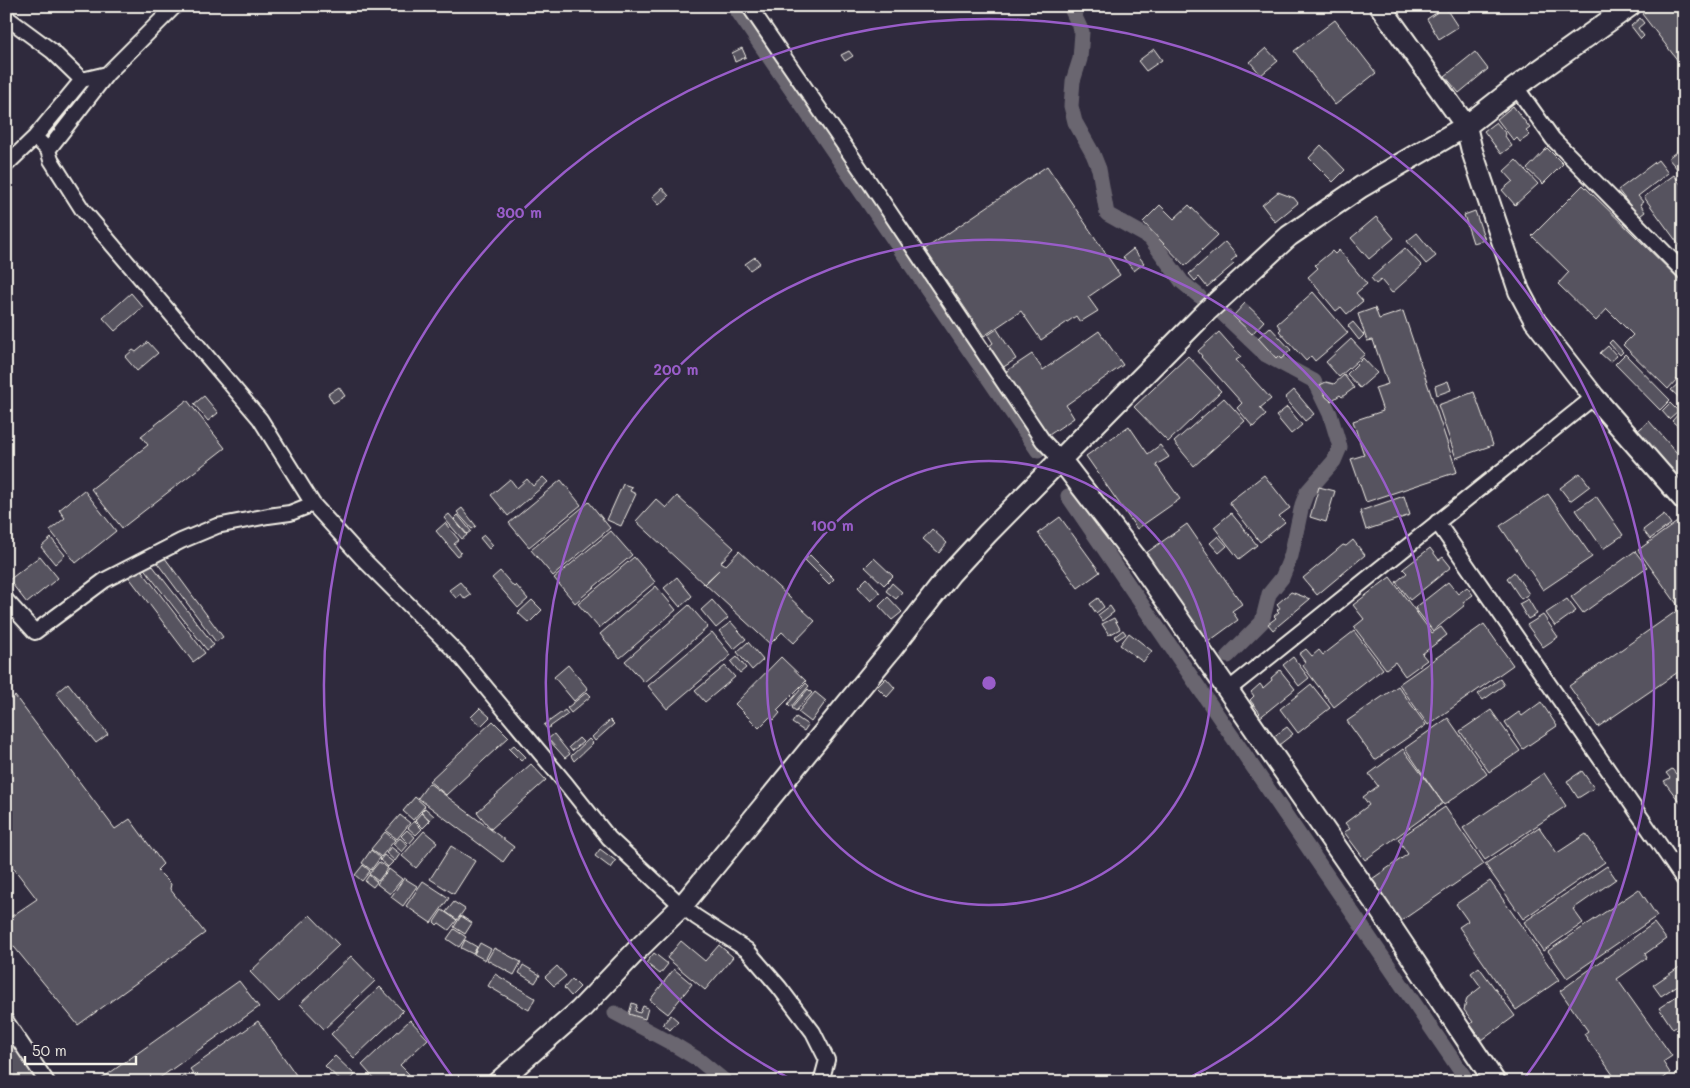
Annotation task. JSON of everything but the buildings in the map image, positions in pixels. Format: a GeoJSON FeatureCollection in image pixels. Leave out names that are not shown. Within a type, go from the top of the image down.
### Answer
{"type":"FeatureCollection","features":[{"type":"Feature","properties":{"kind":"street"},"geometry":{"type":"LineString","coordinates":[[48,150],[107,74],[175,6]]}},
{"type":"Feature","properties":{"kind":"street"},"geometry":{"type":"LineString","coordinates":[[749,6],[1043,440],[1062,460],[1127,544],[1384,916],[1495,1082]]}},
{"type":"Feature","properties":{"kind":"street"},"geometry":{"type":"LineString","coordinates":[[1380,6],[1466,126],[1472,151],[1519,291],[1535,321],[1594,397],[1684,500]]}},
{"type":"Feature","properties":{"kind":"street"},"geometry":{"type":"LineString","coordinates":[[498,1082],[580,1010],[682,906],[890,651],[950,574],[1206,312],[1289,236],[1361,187],[1466,126],[1516,86],[1630,6]]}},
{"type":"Feature","properties":{"kind":"street"},"geometry":{"type":"LineString","coordinates":[[6,17],[41,42],[82,80]]}},
{"type":"Feature","properties":{"kind":"street"},"geometry":{"type":"LineString","coordinates":[[6,165],[35,137],[82,80],[107,74]]}},
{"type":"Feature","properties":{"kind":"street"},"geometry":{"type":"LineString","coordinates":[[1516,86],[1553,139],[1684,272]]}},
{"type":"Feature","properties":{"kind":"street"},"geometry":{"type":"LineString","coordinates":[[35,137],[48,150],[50,160],[82,209],[260,419],[313,504],[362,558],[458,654],[556,771],[609,838],[682,906],[747,950],[779,987],[813,1032],[827,1060],[821,1082]]}},
{"type":"Feature","properties":{"kind":"street"},"geometry":{"type":"LineString","coordinates":[[1228,690],[1594,397]]}},
{"type":"Feature","properties":{"kind":"street"},"geometry":{"type":"LineString","coordinates":[[6,600],[35,632],[105,580],[181,542],[217,526],[290,513],[313,504]]}},
{"type":"Feature","properties":{"kind":"street"},"geometry":{"type":"LineString","coordinates":[[1437,522],[1684,880]]}},
{"type":"Feature","properties":{"kind":"street"},"geometry":{"type":"LineString","coordinates":[[6,1021],[47,1082]]}},
{"type":"Feature","properties":{"kind":"waterway"},"geometry":{"type":"LineString","coordinates":[[734,6],[1038,451]]}},
{"type":"Feature","properties":{"kind":"waterway"},"geometry":{"type":"LineString","coordinates":[[1070,6],[1082,32],[1080,59],[1073,81],[1071,106],[1075,122],[1099,169],[1107,214],[1150,238],[1182,282],[1199,296]]}},
{"type":"Feature","properties":{"kind":"waterway"},"geometry":{"type":"LineString","coordinates":[[1223,314],[1266,355],[1314,381],[1330,414],[1340,447],[1334,461],[1307,492],[1302,505],[1291,556],[1282,578],[1269,594],[1262,622],[1228,656]]}},
{"type":"Feature","properties":{"kind":"waterway"},"geometry":{"type":"LineString","coordinates":[[1068,496],[1468,1082]]}},
{"type":"Feature","properties":{"kind":"waterway"},"geometry":{"type":"LineString","coordinates":[[615,1013],[699,1060],[726,1082]]}}]}
